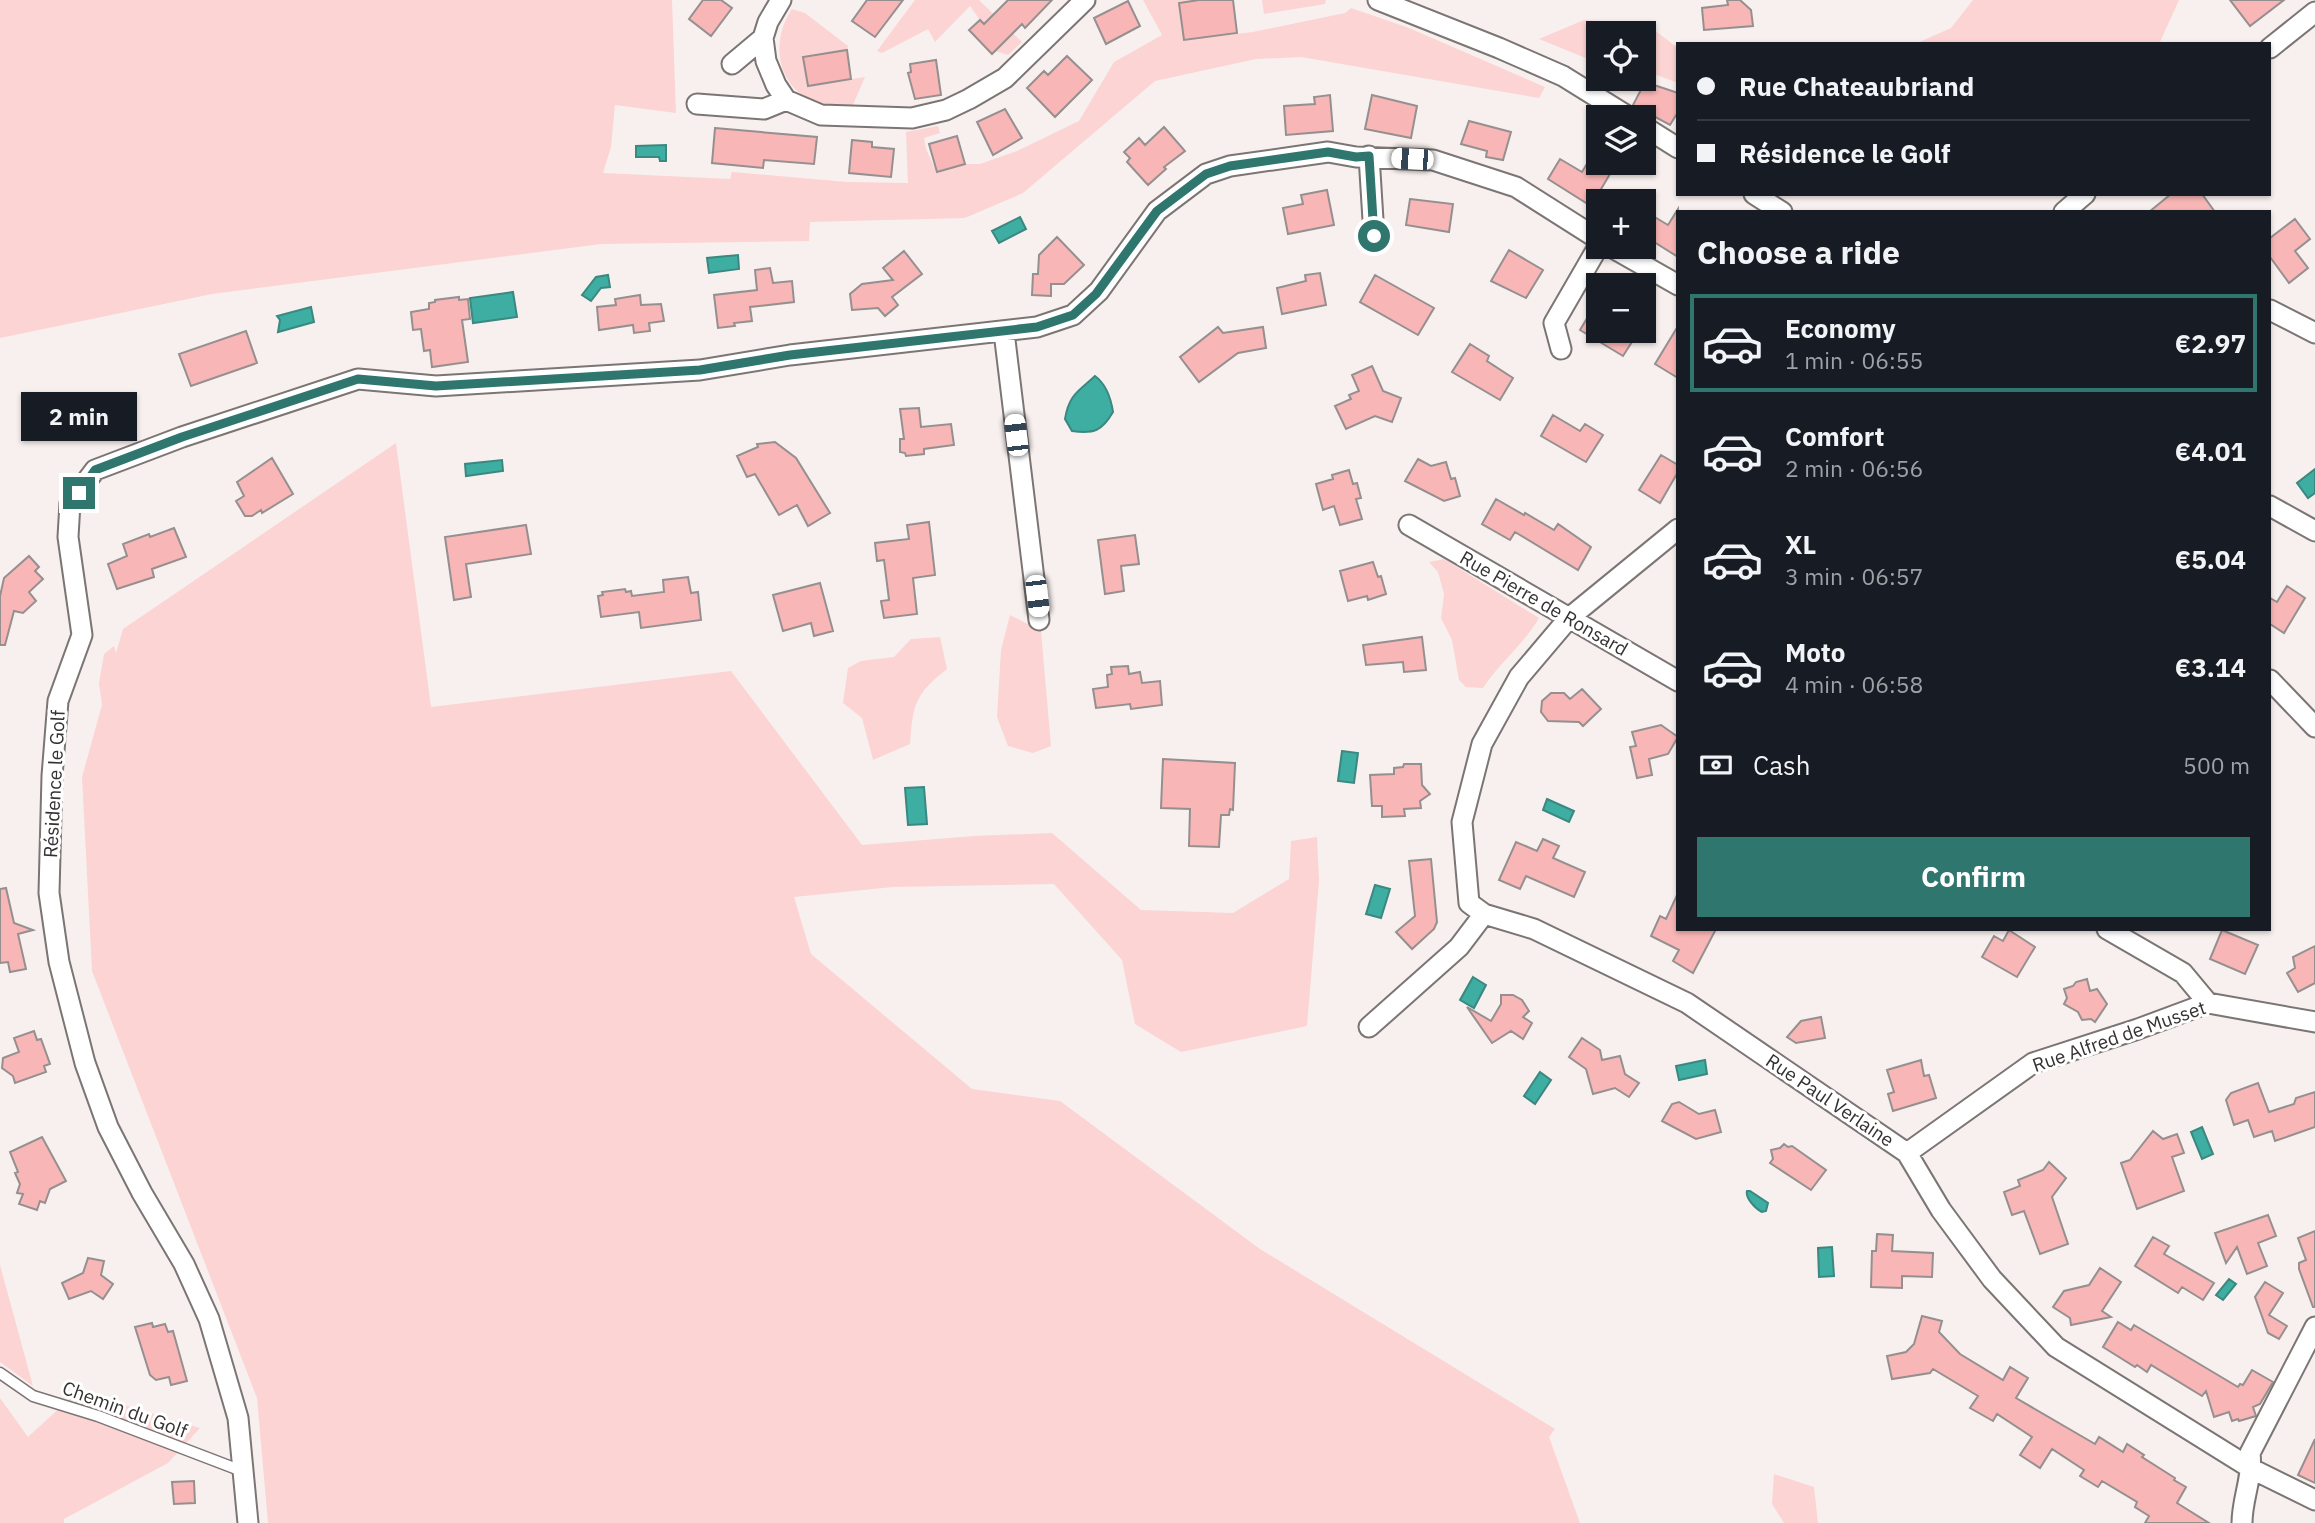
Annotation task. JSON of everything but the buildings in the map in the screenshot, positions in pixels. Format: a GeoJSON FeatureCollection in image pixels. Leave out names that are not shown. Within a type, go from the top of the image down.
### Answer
{"type":"FeatureCollection","features":[{"type":"Feature","properties":{"kind":"street"},"geometry":{"type":"LineString","coordinates":[[781,0],[768,22],[763,38],[765,61],[786,100],[821,115],[912,118],[946,110],[1005,78],[1084,0]]}},
{"type":"Feature","properties":{"kind":"street"},"geometry":{"type":"LineString","coordinates":[[1378,0],[1563,76],[1610,105]]}},
{"type":"Feature","properties":{"kind":"street"},"geometry":{"type":"LineString","coordinates":[[2271,47],[2315,12]]}},
{"type":"Feature","properties":{"kind":"street"},"geometry":{"type":"LineString","coordinates":[[732,64],[763,38]]}},
{"type":"Feature","properties":{"kind":"street"},"geometry":{"type":"LineString","coordinates":[[697,104],[764,109],[786,100]]}},
{"type":"Feature","properties":{"kind":"street"},"geometry":{"type":"LineString","coordinates":[[1656,134],[1676,147]]}},
{"type":"Feature","properties":{"kind":"street","name":"Résidence le Golf"},"geometry":{"type":"LineString","coordinates":[[248,1523],[238,1418],[209,1319],[184,1264],[142,1193],[108,1127],[85,1063],[59,962],[49,892],[53,764],[58,701],[82,635],[68,537],[71,503],[95,470],[182,437],[358,379],[436,386],[700,370],[790,355],[1037,327],[1073,315],[1099,291],[1157,211],[1206,174],[1230,166],[1328,152],[1356,157],[1433,160],[1516,187],[1586,231]]}},
{"type":"Feature","properties":{"kind":"street"},"geometry":{"type":"LineString","coordinates":[[1369,156],[1374,236]]}},
{"type":"Feature","properties":{"kind":"street"},"geometry":{"type":"LineString","coordinates":[[1757,196],[1779,210]]}},
{"type":"Feature","properties":{"kind":"street"},"geometry":{"type":"LineString","coordinates":[[2066,210],[2083,196]]}},
{"type":"Feature","properties":{"kind":"street"},"geometry":{"type":"LineString","coordinates":[[1561,349],[1553,323],[1591,259]]}},
{"type":"Feature","properties":{"kind":"street"},"geometry":{"type":"LineString","coordinates":[[1632,259],[1676,284]]}},
{"type":"Feature","properties":{"kind":"street"},"geometry":{"type":"LineString","coordinates":[[2271,311],[2315,333]]}},
{"type":"Feature","properties":{"kind":"street"},"geometry":{"type":"LineString","coordinates":[[1004,332],[1039,620]]}},
{"type":"Feature","properties":{"kind":"street"},"geometry":{"type":"LineString","coordinates":[[2271,507],[2315,531]]}},
{"type":"Feature","properties":{"kind":"street","name":"Rue Pierre de Ronsard"},"geometry":{"type":"LineString","coordinates":[[1409,525],[1676,680]]}},
{"type":"Feature","properties":{"kind":"street"},"geometry":{"type":"LineString","coordinates":[[1369,1027],[1459,947],[1484,914],[1469,903],[1462,822],[1482,744],[1519,677],[1569,618],[1676,531]]}},
{"type":"Feature","properties":{"kind":"street"},"geometry":{"type":"LineString","coordinates":[[2271,681],[2315,727]]}},
{"type":"Feature","properties":{"kind":"street","name":"Rue Paul Verlaine"},"geometry":{"type":"LineString","coordinates":[[1484,914],[1534,929],[1687,1003],[1907,1153],[1941,1210],[1992,1279],[2056,1347],[2252,1469],[2315,1500]]}},
{"type":"Feature","properties":{"kind":"street"},"geometry":{"type":"LineString","coordinates":[[2110,931],[2183,974],[2208,1003]]}},
{"type":"Feature","properties":{"kind":"street","name":"Rue Alfred de Musset"},"geometry":{"type":"LineString","coordinates":[[1907,1153],[2033,1063],[2208,1003],[2315,1022]]}},
{"type":"Feature","properties":{"kind":"street"},"geometry":{"type":"LineString","coordinates":[[2242,1523],[2242,1511],[2252,1469],[2250,1453],[2315,1327]]}},
{"type":"Feature","properties":{"kind":"lane","name":"Chemin du Golf"},"geometry":{"type":"LineString","coordinates":[[0,1373],[33,1396],[98,1416],[242,1471]]}},
{"type":"Feature","properties":{"kind":"shaded area"},"geometry":{"type":"Polygon","coordinates":[[[0,0],[672,0],[676,113],[615,105],[611,147],[603,173],[730,179],[732,172],[847,182],[908,183],[906,132],[938,126],[940,133],[924,138],[937,173],[965,164],[980,164],[1017,151],[1079,121],[1114,62],[1162,35],[1143,0],[1199,0],[1179,3],[1184,40],[1253,32],[1345,13],[1351,8],[1409,28],[1545,87],[1539,98],[1301,57],[1256,59],[1155,81],[1023,193],[965,218],[810,222],[809,241],[601,244],[212,294],[0,338],[0,0]]]}},
{"type":"Feature","properties":{"kind":"shaded area"},"geometry":{"type":"Polygon","coordinates":[[[915,0],[979,0],[1022,42],[1008,55],[995,51],[1003,43],[970,6],[935,42],[928,29],[882,53],[877,51],[915,0]]]}},
{"type":"Feature","properties":{"kind":"shaded area"},"geometry":{"type":"Polygon","coordinates":[[[1262,0],[1326,0],[1325,4],[1264,14],[1262,0]]]}},
{"type":"Feature","properties":{"kind":"shaded area"},"geometry":{"type":"Polygon","coordinates":[[[1973,0],[2179,0],[2160,42],[1920,42],[1951,28],[1973,0]]]}},
{"type":"Feature","properties":{"kind":"shaded area"},"geometry":{"type":"Polygon","coordinates":[[[792,9],[805,13],[848,46],[847,50],[803,57],[808,86],[865,77],[852,107],[827,106],[808,99],[787,79],[779,52],[780,37],[792,9]]]}},
{"type":"Feature","properties":{"kind":"shaded area"},"geometry":{"type":"Polygon","coordinates":[[[1584,20],[1595,21],[1586,21],[1586,58],[1539,39],[1584,20]]]}},
{"type":"Feature","properties":{"kind":"shaded area"},"geometry":{"type":"Polygon","coordinates":[[[1656,31],[1676,46],[1676,82],[1656,75],[1656,31]]]}},
{"type":"Feature","properties":{"kind":"shaded area"},"geometry":{"type":"Polygon","coordinates":[[[396,443],[431,707],[731,671],[862,845],[1052,833],[1141,910],[1233,913],[1289,879],[1291,841],[1317,837],[1319,881],[1307,1026],[1181,1052],[1135,1024],[1122,960],[1054,884],[893,887],[794,897],[811,954],[972,1089],[1060,1101],[1260,1249],[1555,1429],[1549,1437],[1580,1523],[268,1523],[257,1398],[92,971],[82,777],[102,705],[99,683],[104,654],[114,646],[116,653],[123,629],[396,443]]]}},
{"type":"Feature","properties":{"kind":"shaded area"},"geometry":{"type":"Polygon","coordinates":[[[1444,559],[1539,618],[1483,688],[1466,687],[1459,680],[1452,640],[1441,618],[1444,594],[1438,572],[1429,562],[1444,559]]]}},
{"type":"Feature","properties":{"kind":"shaded area"},"geometry":{"type":"Polygon","coordinates":[[[1010,615],[1041,631],[1051,746],[1033,753],[1008,746],[997,717],[1001,650],[1010,615]]]}},
{"type":"Feature","properties":{"kind":"shaded area"},"geometry":{"type":"Polygon","coordinates":[[[940,637],[947,669],[928,686],[917,702],[912,719],[910,744],[873,760],[862,718],[843,703],[848,668],[861,661],[894,657],[911,639],[940,637]]]}},
{"type":"Feature","properties":{"kind":"shaded area"},"geometry":{"type":"Polygon","coordinates":[[[0,1265],[33,1386],[0,1362],[0,1265]]]}},
{"type":"Feature","properties":{"kind":"shaded area"},"geometry":{"type":"Polygon","coordinates":[[[78,1391],[200,1428],[168,1463],[64,1519],[64,1523],[0,1523],[0,1398],[28,1437],[78,1391]]]}},
{"type":"Feature","properties":{"kind":"shaded area"},"geometry":{"type":"Polygon","coordinates":[[[1774,1474],[1814,1487],[1818,1523],[1784,1523],[1772,1504],[1774,1474]]]}},
{"type":"Feature","properties":{"kind":"water"},"geometry":{"type":"Polygon","coordinates":[[[666,145],[666,161],[660,161],[659,157],[636,157],[636,146],[666,145]]]}},
{"type":"Feature","properties":{"kind":"water"},"geometry":{"type":"Polygon","coordinates":[[[1020,217],[1026,229],[999,243],[992,231],[1020,217]]]}},
{"type":"Feature","properties":{"kind":"water"},"geometry":{"type":"Polygon","coordinates":[[[738,255],[739,269],[709,273],[707,258],[738,255]]]}},
{"type":"Feature","properties":{"kind":"water"},"geometry":{"type":"Polygon","coordinates":[[[608,275],[610,287],[601,288],[591,301],[582,295],[596,277],[608,275]]]}},
{"type":"Feature","properties":{"kind":"water"},"geometry":{"type":"Polygon","coordinates":[[[513,292],[517,317],[473,323],[470,298],[513,292]]]}},
{"type":"Feature","properties":{"kind":"water"},"geometry":{"type":"Polygon","coordinates":[[[311,307],[314,322],[278,332],[280,320],[277,316],[311,307]]]}},
{"type":"Feature","properties":{"kind":"water"},"geometry":{"type":"Polygon","coordinates":[[[1095,376],[1107,392],[1113,412],[1097,430],[1072,431],[1065,419],[1069,404],[1095,376]]]}},
{"type":"Feature","properties":{"kind":"water"},"geometry":{"type":"Polygon","coordinates":[[[502,460],[503,471],[466,476],[465,464],[502,460]]]}},
{"type":"Feature","properties":{"kind":"water"},"geometry":{"type":"Polygon","coordinates":[[[2315,469],[2315,493],[2308,498],[2297,483],[2315,469]]]}},
{"type":"Feature","properties":{"kind":"water"},"geometry":{"type":"Polygon","coordinates":[[[1342,751],[1358,753],[1354,783],[1338,781],[1342,751]]]}},
{"type":"Feature","properties":{"kind":"water"},"geometry":{"type":"Polygon","coordinates":[[[924,787],[927,824],[908,825],[905,788],[924,787]]]}},
{"type":"Feature","properties":{"kind":"water"},"geometry":{"type":"Polygon","coordinates":[[[1547,799],[1574,811],[1569,822],[1543,810],[1547,799]]]}},
{"type":"Feature","properties":{"kind":"water"},"geometry":{"type":"Polygon","coordinates":[[[1375,885],[1390,889],[1381,918],[1366,914],[1375,885]]]}},
{"type":"Feature","properties":{"kind":"water"},"geometry":{"type":"Polygon","coordinates":[[[1473,977],[1486,985],[1474,1008],[1460,1000],[1473,977]]]}},
{"type":"Feature","properties":{"kind":"water"},"geometry":{"type":"Polygon","coordinates":[[[1705,1060],[1707,1074],[1679,1080],[1676,1066],[1705,1060]]]}},
{"type":"Feature","properties":{"kind":"water"},"geometry":{"type":"Polygon","coordinates":[[[1540,1072],[1551,1080],[1535,1104],[1524,1096],[1540,1072]]]}},
{"type":"Feature","properties":{"kind":"water"},"geometry":{"type":"Polygon","coordinates":[[[2202,1127],[2213,1154],[2202,1159],[2191,1132],[2202,1127]]]}},
{"type":"Feature","properties":{"kind":"water"},"geometry":{"type":"Polygon","coordinates":[[[1747,1191],[1768,1203],[1766,1211],[1762,1212],[1754,1206],[1747,1191]]]}},
{"type":"Feature","properties":{"kind":"water"},"geometry":{"type":"Polygon","coordinates":[[[1832,1247],[1834,1276],[1819,1277],[1818,1248],[1832,1247]]]}},
{"type":"Feature","properties":{"kind":"water"},"geometry":{"type":"Polygon","coordinates":[[[2229,1279],[2236,1284],[2223,1300],[2216,1295],[2229,1279]]]}},
{"type":"Feature","properties":{"kind":"route"},"geometry":{"type":"LineString","coordinates":[[79,493],[95,470],[182,437],[358,379],[436,386],[700,370],[790,355],[1037,327],[1073,315],[1099,291],[1157,211],[1206,174],[1230,166],[1328,152],[1356,157],[1369,156],[1374,236]]}}]}
